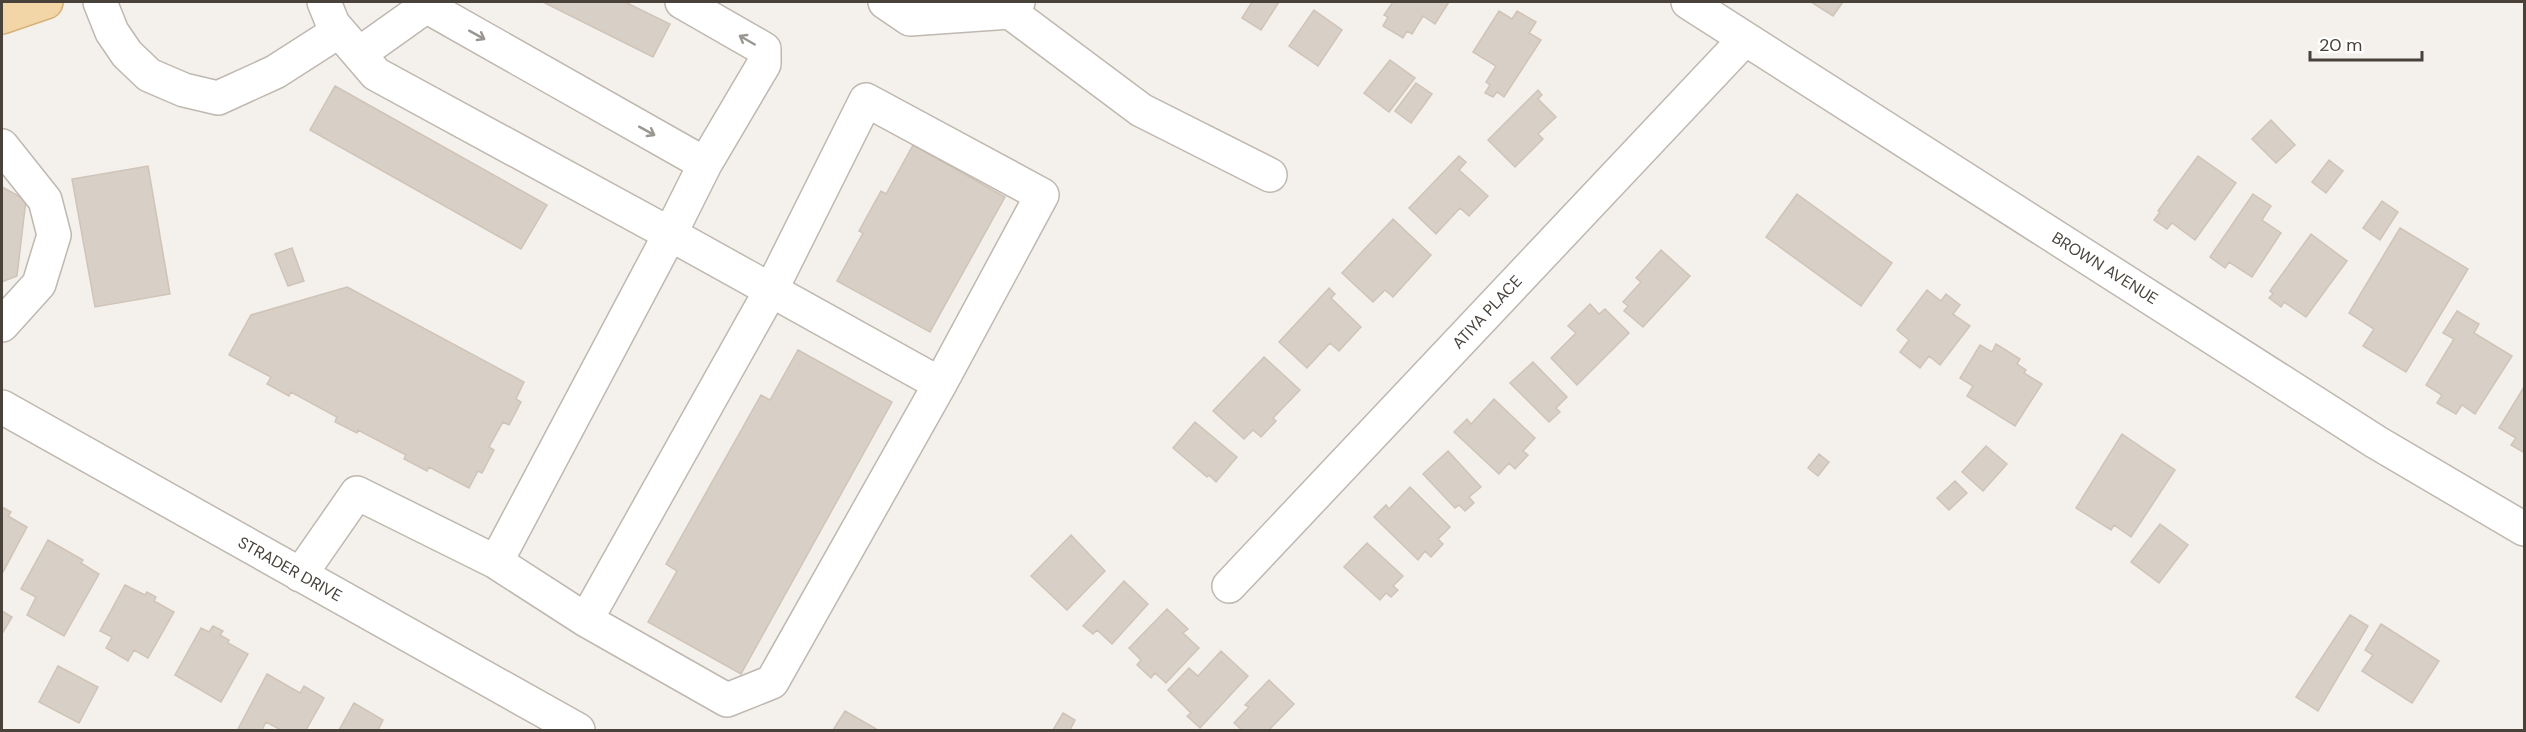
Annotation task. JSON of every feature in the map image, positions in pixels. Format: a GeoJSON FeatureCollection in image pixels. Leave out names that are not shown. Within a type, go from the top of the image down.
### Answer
{"type":"FeatureCollection","features":[{"type":"Feature","properties":{"kind":"main road"},"geometry":{"type":"LineString","coordinates":[[2,17],[46,2]]}},
{"type":"Feature","properties":{"kind":"street"},"geometry":{"type":"LineString","coordinates":[[100,2],[112,32],[127,54],[149,75],[184,90],[218,98],[275,72],[349,43],[429,4],[705,164]]}},
{"type":"Feature","properties":{"kind":"street"},"geometry":{"type":"LineString","coordinates":[[324,2],[333,24],[376,74],[940,384]]}},
{"type":"Feature","properties":{"kind":"street"},"geometry":{"type":"LineString","coordinates":[[496,562],[705,164],[764,64],[764,49],[682,2]]}},
{"type":"Feature","properties":{"kind":"street"},"geometry":{"type":"LineString","coordinates":[[885,2],[910,19],[1014,7],[1140,110],[1270,175]]}},
{"type":"Feature","properties":{"kind":"street","name":"BROWN AVENUE"},"geometry":{"type":"LineString","coordinates":[[1688,2],[2376,442],[2524,529]]}},
{"type":"Feature","properties":{"kind":"street","name":"ATIYA PLACE"},"geometry":{"type":"LineString","coordinates":[[1229,586],[1744,39]]}},
{"type":"Feature","properties":{"kind":"street"},"geometry":{"type":"LineString","coordinates":[[300,575],[357,493],[496,562],[586,620],[728,700],[772,682],[940,384],[1042,195],[866,100],[771,290],[586,620]]}},
{"type":"Feature","properties":{"kind":"street"},"geometry":{"type":"LineString","coordinates":[[2,146],[45,200],[54,235],[39,284],[2,324]]}},
{"type":"Feature","properties":{"kind":"street","name":"STRADER DRIVE"},"geometry":{"type":"LineString","coordinates":[[2,407],[578,730]]}},
{"type":"Feature","properties":{"kind":"building"},"geometry":{"type":"Polygon","coordinates":[[[543,2],[625,2],[670,24],[653,57],[543,2]]]}},
{"type":"Feature","properties":{"kind":"building"},"geometry":{"type":"Polygon","coordinates":[[[1252,2],[1279,2],[1261,30],[1242,18],[1252,2]]]}},
{"type":"Feature","properties":{"kind":"building"},"geometry":{"type":"Polygon","coordinates":[[[1393,2],[1449,2],[1435,24],[1423,16],[1412,34],[1407,31],[1403,38],[1383,26],[1388,17],[1384,15],[1393,2]]]}},
{"type":"Feature","properties":{"kind":"building"},"geometry":{"type":"Polygon","coordinates":[[[1811,2],[1843,2],[1833,16],[1811,2]]]}},
{"type":"Feature","properties":{"kind":"building"},"geometry":{"type":"Polygon","coordinates":[[[1314,10],[1342,30],[1318,66],[1289,46],[1314,10]]]}},
{"type":"Feature","properties":{"kind":"building"},"geometry":{"type":"Polygon","coordinates":[[[1499,11],[1512,19],[1517,11],[1536,22],[1529,33],[1541,40],[1504,97],[1497,92],[1493,97],[1485,93],[1490,85],[1486,82],[1496,66],[1473,52],[1499,11]]]}},
{"type":"Feature","properties":{"kind":"building"},"geometry":{"type":"Polygon","coordinates":[[[1390,60],[1415,78],[1389,112],[1364,93],[1390,60]]]}},
{"type":"Feature","properties":{"kind":"building"},"geometry":{"type":"Polygon","coordinates":[[[1416,83],[1432,94],[1411,123],[1395,111],[1416,83]]]}},
{"type":"Feature","properties":{"kind":"building"},"geometry":{"type":"Polygon","coordinates":[[[335,86],[547,205],[521,249],[310,130],[335,86]]]}},
{"type":"Feature","properties":{"kind":"building"},"geometry":{"type":"Polygon","coordinates":[[[1538,90],[1542,95],[1538,99],[1556,117],[1538,134],[1543,139],[1515,167],[1488,140],[1538,90]]]}},
{"type":"Feature","properties":{"kind":"building"},"geometry":{"type":"Polygon","coordinates":[[[2271,120],[2295,145],[2276,163],[2252,139],[2271,120]]]}},
{"type":"Feature","properties":{"kind":"building"},"geometry":{"type":"Polygon","coordinates":[[[913,145],[1005,197],[930,332],[837,281],[863,233],[859,231],[881,191],[886,194],[913,145]]]}},
{"type":"Feature","properties":{"kind":"building"},"geometry":{"type":"Polygon","coordinates":[[[1459,156],[1466,162],[1459,170],[1488,196],[1469,216],[1460,208],[1436,234],[1409,208],[1459,156]]]}},
{"type":"Feature","properties":{"kind":"building"},"geometry":{"type":"Polygon","coordinates":[[[2198,156],[2236,183],[2195,240],[2172,223],[2167,229],[2154,220],[2160,212],[2158,211],[2198,156]]]}},
{"type":"Feature","properties":{"kind":"building"},"geometry":{"type":"Polygon","coordinates":[[[2329,160],[2343,171],[2326,193],[2312,182],[2329,160]]]}},
{"type":"Feature","properties":{"kind":"building"},"geometry":{"type":"Polygon","coordinates":[[[148,166],[170,294],[95,307],[72,179],[148,166]]]}},
{"type":"Feature","properties":{"kind":"building"},"geometry":{"type":"Polygon","coordinates":[[[2,187],[26,200],[17,276],[2,282],[2,187]]]}},
{"type":"Feature","properties":{"kind":"building"},"geometry":{"type":"Polygon","coordinates":[[[1797,194],[1892,263],[1861,306],[1766,237],[1797,194]]]}},
{"type":"Feature","properties":{"kind":"building"},"geometry":{"type":"Polygon","coordinates":[[[2253,194],[2271,206],[2262,220],[2281,233],[2252,277],[2229,262],[2225,268],[2210,257],[2253,194]]]}},
{"type":"Feature","properties":{"kind":"building"},"geometry":{"type":"Polygon","coordinates":[[[2382,201],[2398,212],[2380,240],[2363,228],[2382,201]]]}},
{"type":"Feature","properties":{"kind":"building"},"geometry":{"type":"Polygon","coordinates":[[[1393,219],[1431,255],[1393,297],[1385,290],[1373,302],[1342,273],[1393,219]]]}},
{"type":"Feature","properties":{"kind":"building"},"geometry":{"type":"Polygon","coordinates":[[[2400,228],[2468,269],[2406,372],[2363,346],[2374,329],[2349,313],[2400,228]]]}},
{"type":"Feature","properties":{"kind":"building"},"geometry":{"type":"Polygon","coordinates":[[[2311,234],[2347,261],[2306,317],[2284,302],[2281,307],[2269,298],[2273,294],[2270,291],[2311,234]]]}},
{"type":"Feature","properties":{"kind":"building"},"geometry":{"type":"Polygon","coordinates":[[[292,248],[304,281],[288,286],[275,254],[292,248]]]}},
{"type":"Feature","properties":{"kind":"building"},"geometry":{"type":"Polygon","coordinates":[[[1661,250],[1690,276],[1643,327],[1624,311],[1628,306],[1623,302],[1641,282],[1636,278],[1661,250]]]}},
{"type":"Feature","properties":{"kind":"building"},"geometry":{"type":"Polygon","coordinates":[[[347,287],[524,382],[516,399],[521,402],[509,425],[503,422],[489,447],[494,450],[482,473],[478,471],[469,488],[429,467],[427,471],[404,459],[406,455],[358,430],[357,433],[335,422],[337,417],[291,392],[289,396],[267,384],[271,377],[229,355],[251,315],[347,287]]]}},
{"type":"Feature","properties":{"kind":"building"},"geometry":{"type":"Polygon","coordinates":[[[1329,288],[1335,294],[1331,298],[1361,327],[1339,351],[1330,343],[1307,368],[1279,342],[1329,288]]]}},
{"type":"Feature","properties":{"kind":"building"},"geometry":{"type":"Polygon","coordinates":[[[1927,290],[1941,301],[1946,294],[1960,305],[1953,314],[1970,326],[1940,365],[1929,356],[1920,368],[1900,352],[1909,340],[1897,330],[1927,290]]]}},
{"type":"Feature","properties":{"kind":"building"},"geometry":{"type":"Polygon","coordinates":[[[1590,304],[1599,314],[1605,309],[1629,333],[1577,385],[1551,358],[1576,333],[1568,326],[1590,304]]]}},
{"type":"Feature","properties":{"kind":"building"},"geometry":{"type":"Polygon","coordinates":[[[2457,311],[2479,324],[2474,333],[2512,356],[2475,414],[2462,405],[2456,414],[2437,403],[2442,395],[2426,385],[2454,339],[2443,333],[2457,311]]]}},
{"type":"Feature","properties":{"kind":"building"},"geometry":{"type":"Polygon","coordinates":[[[1996,344],[2020,359],[2017,364],[2026,370],[2024,373],[2042,384],[2015,426],[1967,396],[1973,386],[1960,378],[1980,345],[1992,352],[1996,344]]]}},
{"type":"Feature","properties":{"kind":"building"},"geometry":{"type":"Polygon","coordinates":[[[798,350],[892,402],[741,674],[648,622],[677,571],[666,564],[761,395],[770,400],[798,350]]]}},
{"type":"Feature","properties":{"kind":"building"},"geometry":{"type":"Polygon","coordinates":[[[1264,357],[1300,390],[1273,418],[1276,421],[1261,437],[1253,430],[1244,439],[1213,411],[1264,357]]]}},
{"type":"Feature","properties":{"kind":"building"},"geometry":{"type":"Polygon","coordinates":[[[1533,362],[1567,397],[1556,408],[1560,412],[1549,422],[1510,383],[1533,362]]]}},
{"type":"Feature","properties":{"kind":"building"},"geometry":{"type":"Polygon","coordinates":[[[2524,387],[2523,452],[2511,445],[2516,438],[2499,428],[2524,387]]]}},
{"type":"Feature","properties":{"kind":"building"},"geometry":{"type":"Polygon","coordinates":[[[1494,399],[1535,438],[1523,451],[1528,455],[1515,469],[1509,463],[1499,474],[1454,432],[1467,419],[1471,424],[1494,399]]]}},
{"type":"Feature","properties":{"kind":"building"},"geometry":{"type":"Polygon","coordinates":[[[1195,422],[1237,457],[1216,482],[1173,448],[1195,422]]]}},
{"type":"Feature","properties":{"kind":"building"},"geometry":{"type":"Polygon","coordinates":[[[2122,434],[2175,470],[2131,537],[2114,525],[2111,530],[2076,508],[2122,434]]]}},
{"type":"Feature","properties":{"kind":"building"},"geometry":{"type":"Polygon","coordinates":[[[1986,446],[2007,464],[1983,491],[1962,472],[1986,446]]]}},
{"type":"Feature","properties":{"kind":"building"},"geometry":{"type":"Polygon","coordinates":[[[1448,451],[1481,487],[1469,497],[1474,503],[1465,511],[1459,505],[1455,508],[1423,474],[1448,451]]]}},
{"type":"Feature","properties":{"kind":"building"},"geometry":{"type":"Polygon","coordinates":[[[1819,454],[1829,462],[1818,476],[1808,468],[1819,454]]]}},
{"type":"Feature","properties":{"kind":"building"},"geometry":{"type":"Polygon","coordinates":[[[1955,481],[1967,493],[1949,510],[1937,498],[1955,481]]]}},
{"type":"Feature","properties":{"kind":"building"},"geometry":{"type":"Polygon","coordinates":[[[1410,487],[1450,527],[1438,539],[1443,544],[1431,557],[1425,551],[1418,560],[1374,517],[1386,505],[1389,509],[1410,487]]]}},
{"type":"Feature","properties":{"kind":"building"},"geometry":{"type":"Polygon","coordinates":[[[2,507],[11,512],[8,516],[27,527],[2,574],[2,507]]]}},
{"type":"Feature","properties":{"kind":"building"},"geometry":{"type":"Polygon","coordinates":[[[2160,524],[2188,545],[2159,583],[2131,562],[2160,524]]]}},
{"type":"Feature","properties":{"kind":"building"},"geometry":{"type":"Polygon","coordinates":[[[1071,535],[1105,571],[1067,610],[1031,576],[1071,535]]]}},
{"type":"Feature","properties":{"kind":"building"},"geometry":{"type":"Polygon","coordinates":[[[48,540],[83,560],[81,563],[99,574],[64,636],[27,615],[36,597],[21,589],[48,540]]]}},
{"type":"Feature","properties":{"kind":"building"},"geometry":{"type":"Polygon","coordinates":[[[1367,543],[1403,576],[1393,586],[1398,590],[1391,597],[1386,593],[1380,600],[1344,567],[1367,543]]]}},
{"type":"Feature","properties":{"kind":"building"},"geometry":{"type":"Polygon","coordinates":[[[1124,581],[1148,604],[1112,644],[1097,630],[1093,634],[1083,626],[1124,581]]]}},
{"type":"Feature","properties":{"kind":"building"},"geometry":{"type":"Polygon","coordinates":[[[125,585],[145,595],[147,592],[156,597],[154,601],[174,612],[148,658],[134,650],[128,661],[106,648],[112,637],[100,631],[125,585]]]}},
{"type":"Feature","properties":{"kind":"building"},"geometry":{"type":"Polygon","coordinates":[[[1167,609],[1188,629],[1183,633],[1199,648],[1166,683],[1155,673],[1151,678],[1137,665],[1141,660],[1129,648],[1167,609]]]}},
{"type":"Feature","properties":{"kind":"building"},"geometry":{"type":"Polygon","coordinates":[[[2,611],[12,617],[2,634],[2,611]]]}},
{"type":"Feature","properties":{"kind":"building"},"geometry":{"type":"Polygon","coordinates":[[[2350,615],[2368,626],[2318,711],[2296,697],[2350,615]]]}},
{"type":"Feature","properties":{"kind":"building"},"geometry":{"type":"Polygon","coordinates":[[[2381,624],[2439,661],[2412,703],[2362,671],[2373,655],[2365,650],[2381,624]]]}},
{"type":"Feature","properties":{"kind":"building"},"geometry":{"type":"Polygon","coordinates":[[[213,626],[223,631],[220,635],[229,640],[228,643],[248,654],[221,702],[175,675],[201,628],[209,632],[213,626]]]}},
{"type":"Feature","properties":{"kind":"building"},"geometry":{"type":"Polygon","coordinates":[[[1221,651],[1248,676],[1200,728],[1187,716],[1191,713],[1168,690],[1189,668],[1198,676],[1221,651]]]}},
{"type":"Feature","properties":{"kind":"building"},"geometry":{"type":"Polygon","coordinates":[[[58,666],[98,687],[79,723],[39,702],[58,666]]]}},
{"type":"Feature","properties":{"kind":"building"},"geometry":{"type":"Polygon","coordinates":[[[267,674],[300,693],[304,686],[324,698],[306,730],[281,730],[266,722],[262,730],[238,729],[267,674]]]}},
{"type":"Feature","properties":{"kind":"building"},"geometry":{"type":"Polygon","coordinates":[[[1269,680],[1294,704],[1269,730],[1242,730],[1234,723],[1249,707],[1245,705],[1269,680]]]}},
{"type":"Feature","properties":{"kind":"building"},"geometry":{"type":"Polygon","coordinates":[[[354,703],[383,720],[378,730],[339,730],[354,703]]]}},
{"type":"Feature","properties":{"kind":"building"},"geometry":{"type":"Polygon","coordinates":[[[845,711],[878,730],[833,730],[845,711]]]}},
{"type":"Feature","properties":{"kind":"building"},"geometry":{"type":"Polygon","coordinates":[[[1063,713],[1075,720],[1070,730],[1053,730],[1063,713]]]}}]}
